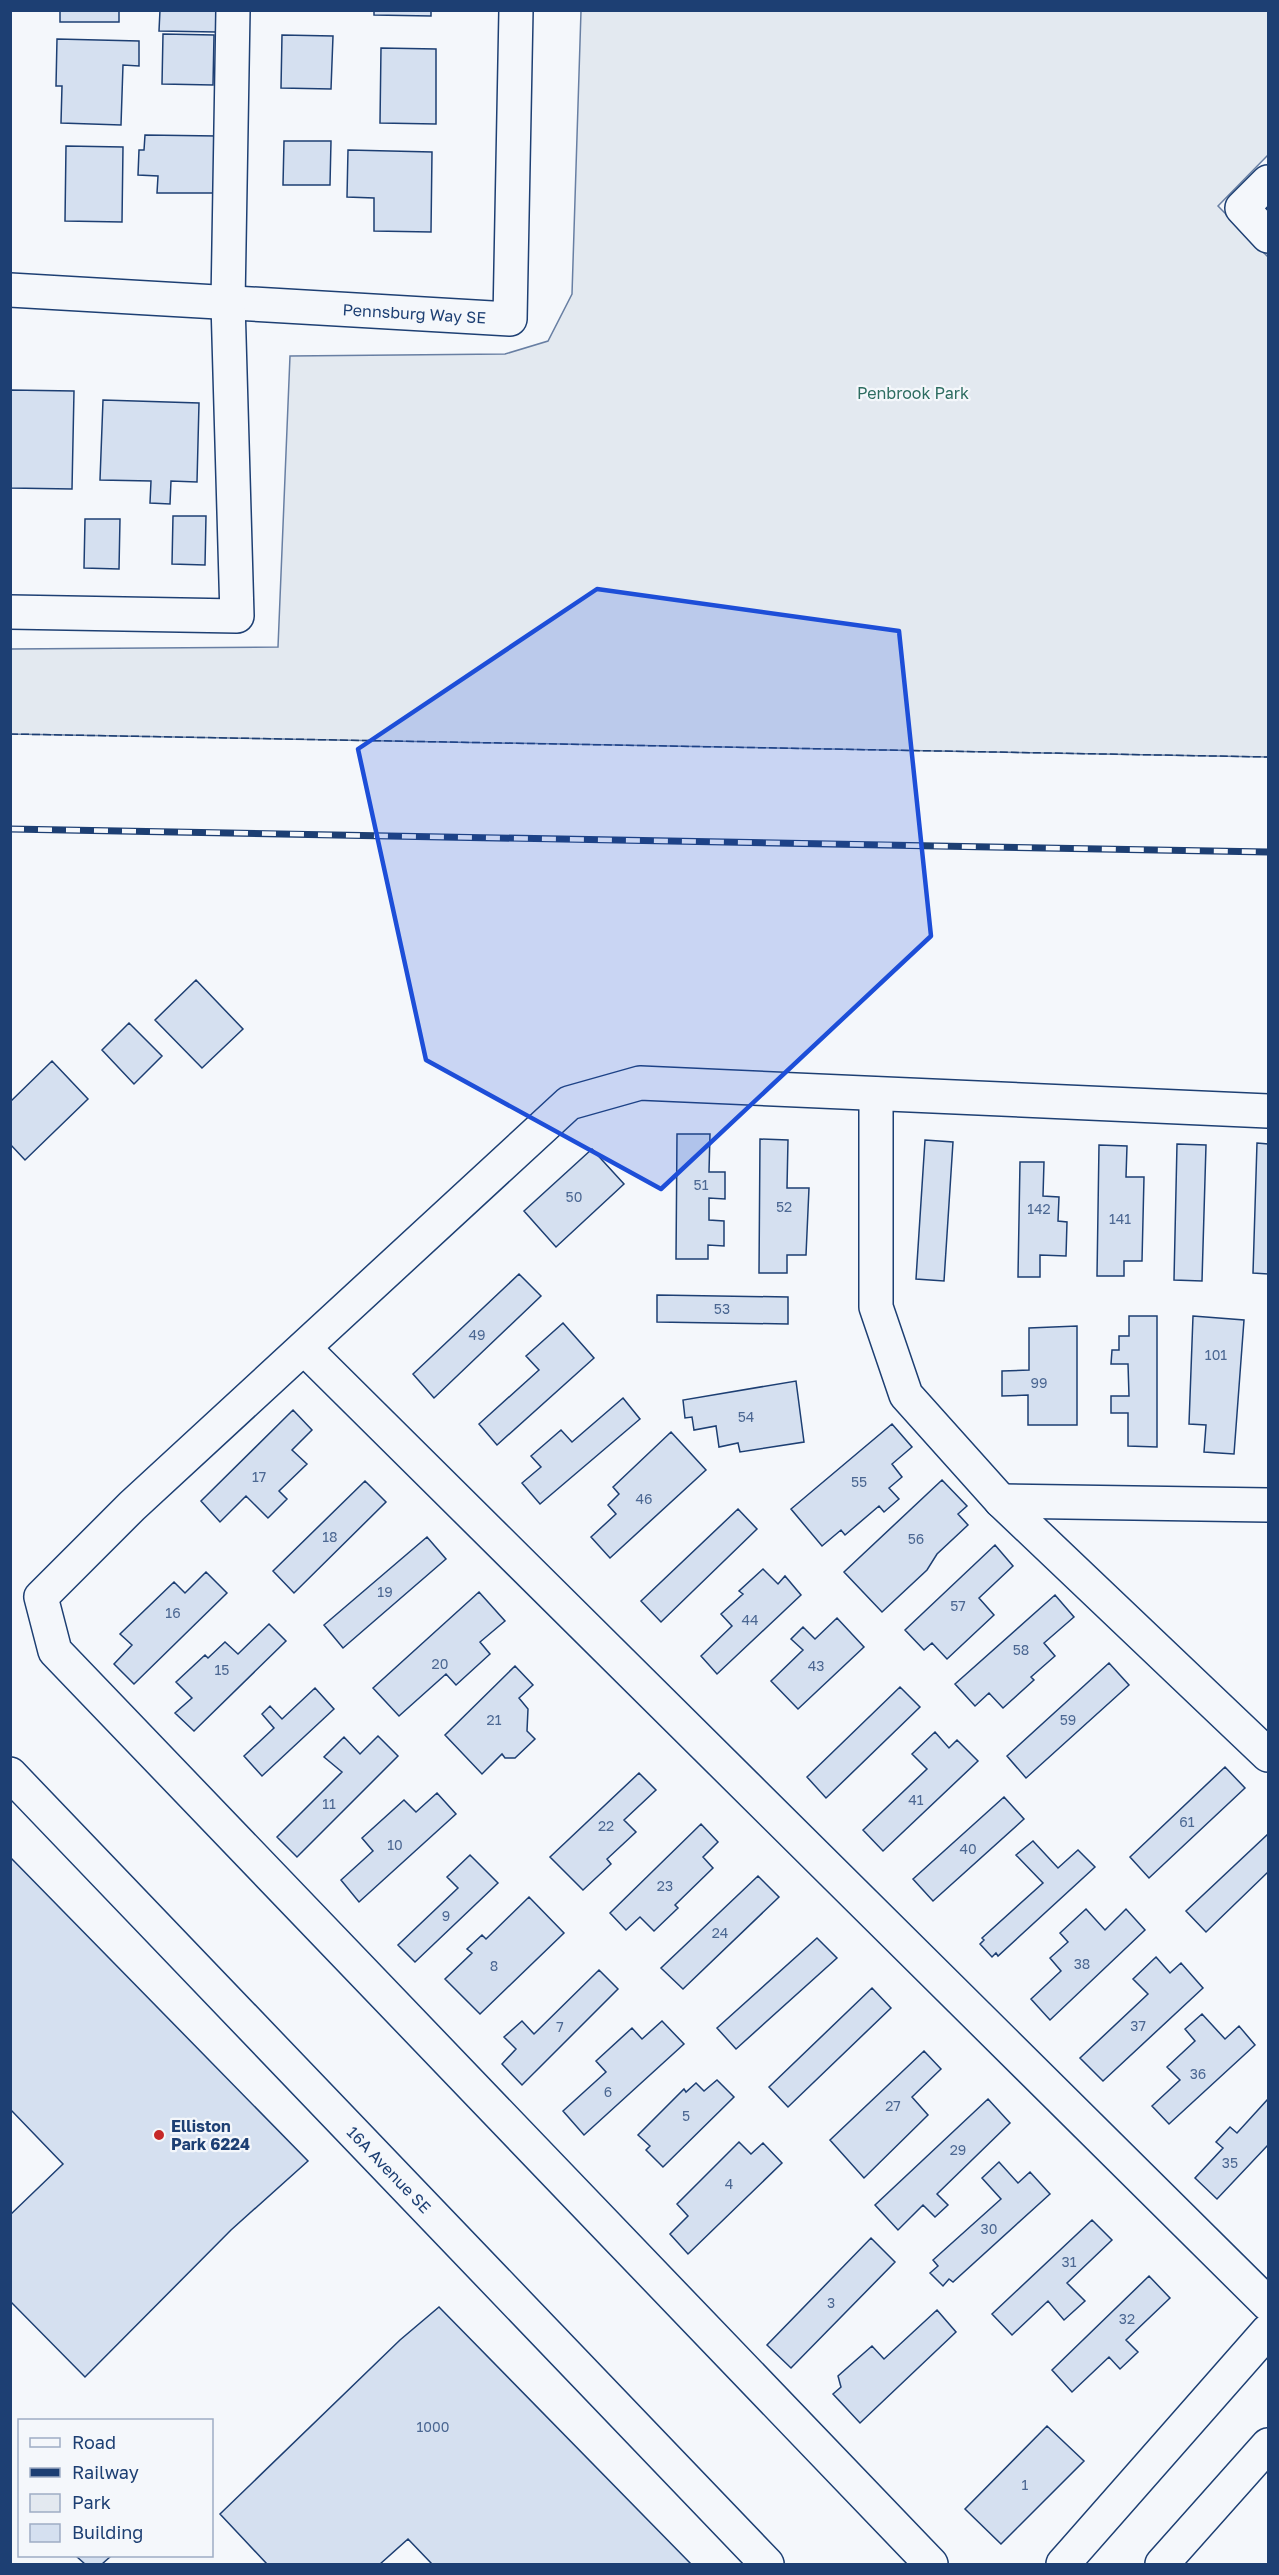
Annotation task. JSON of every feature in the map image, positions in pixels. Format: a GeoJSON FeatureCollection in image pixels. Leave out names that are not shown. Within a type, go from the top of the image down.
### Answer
{"type":"FeatureCollection","features":[{"type":"Feature","properties":{"kind":"street"},"geometry":{"type":"LineString","coordinates":[[10,612],[237,616],[228,303],[233,10]]}},
{"type":"Feature","properties":{"kind":"street","name":"Pennsburg Way SE"},"geometry":{"type":"LineString","coordinates":[[10,290],[510,319],[516,10]]}},
{"type":"Feature","properties":{"kind":"street"},"geometry":{"type":"LineString","coordinates":[[1269,182],[1242,208],[1269,236]]}},
{"type":"Feature","properties":{"kind":"street"},"geometry":{"type":"LineString","coordinates":[[931,2565],[55,1651],[41,1597],[132,1506],[569,1103],[640,1083],[1269,1111]]}},
{"type":"Feature","properties":{"kind":"street"},"geometry":{"type":"LineString","coordinates":[[876,1094],[876,1307],[906,1395],[1001,1501],[1269,1755]]}},
{"type":"Feature","properties":{"kind":"street"},"geometry":{"type":"LineString","coordinates":[[304,1348],[1269,2304]]}},
{"type":"Feature","properties":{"kind":"street"},"geometry":{"type":"LineString","coordinates":[[1001,1501],[1269,1505]]}},
{"type":"Feature","properties":{"kind":"street","name":"16A Avenue SE"},"geometry":{"type":"LineString","coordinates":[[10,1774],[767,2565]]}},
{"type":"Feature","properties":{"kind":"street"},"geometry":{"type":"LineString","coordinates":[[1063,2565],[1269,2331]]}},
{"type":"Feature","properties":{"kind":"street"},"geometry":{"type":"LineString","coordinates":[[1162,2565],[1269,2445]]}},
{"type":"Feature","properties":{"kind":"highlighted area"},"geometry":{"type":"Polygon","coordinates":[[[597,589],[899,631],[931,936],[661,1189],[426,1060],[358,749],[597,589]]]}},
{"type":"Feature","properties":{"kind":"green space","name":"Penbrook Park"},"geometry":{"type":"Polygon","coordinates":[[[581,11],[1268,11],[1268,155],[1218,206],[1268,257],[1268,757],[11,734],[11,649],[278,647],[290,356],[505,354],[548,341],[572,294],[581,11]]]}},
{"type":"Feature","properties":{"kind":"building"},"geometry":{"type":"Polygon","coordinates":[[[60,10],[119,10],[119,22],[60,22],[60,10]]]}},
{"type":"Feature","properties":{"kind":"building"},"geometry":{"type":"Polygon","coordinates":[[[160,10],[216,10],[216,32],[159,31],[160,10]]]}},
{"type":"Feature","properties":{"kind":"building"},"geometry":{"type":"Polygon","coordinates":[[[374,10],[431,10],[431,16],[374,15],[374,10]]]}},
{"type":"Feature","properties":{"kind":"building"},"geometry":{"type":"Polygon","coordinates":[[[163,34],[214,35],[213,85],[162,84],[163,34]]]}},
{"type":"Feature","properties":{"kind":"building"},"geometry":{"type":"Polygon","coordinates":[[[282,35],[333,36],[331,89],[281,88],[282,35]]]}},
{"type":"Feature","properties":{"kind":"building"},"geometry":{"type":"Polygon","coordinates":[[[57,39],[139,41],[139,66],[123,65],[121,125],[61,123],[62,86],[56,86],[57,39]]]}},
{"type":"Feature","properties":{"kind":"building"},"geometry":{"type":"Polygon","coordinates":[[[381,48],[436,49],[436,124],[380,123],[381,48]]]}},
{"type":"Feature","properties":{"kind":"building"},"geometry":{"type":"Polygon","coordinates":[[[145,135],[217,136],[216,193],[157,193],[158,176],[138,175],[139,150],[144,150],[145,135]]]}},
{"type":"Feature","properties":{"kind":"building"},"geometry":{"type":"Polygon","coordinates":[[[284,141],[331,141],[330,185],[283,185],[284,141]]]}},
{"type":"Feature","properties":{"kind":"building"},"geometry":{"type":"Polygon","coordinates":[[[66,146],[123,147],[122,222],[65,221],[66,146]]]}},
{"type":"Feature","properties":{"kind":"building"},"geometry":{"type":"Polygon","coordinates":[[[348,150],[432,152],[431,232],[374,231],[374,198],[347,197],[348,150]]]}},
{"type":"Feature","properties":{"kind":"building"},"geometry":{"type":"Polygon","coordinates":[[[10,390],[74,391],[72,489],[10,488],[10,390]]]}},
{"type":"Feature","properties":{"kind":"building"},"geometry":{"type":"Polygon","coordinates":[[[103,400],[199,403],[197,482],[171,481],[170,504],[150,503],[151,481],[100,480],[103,400]]]}},
{"type":"Feature","properties":{"kind":"building"},"geometry":{"type":"Polygon","coordinates":[[[173,516],[206,516],[205,565],[172,564],[173,516]]]}},
{"type":"Feature","properties":{"kind":"building"},"geometry":{"type":"Polygon","coordinates":[[[85,519],[120,519],[119,569],[84,568],[85,519]]]}},
{"type":"Feature","properties":{"kind":"building"},"geometry":{"type":"Polygon","coordinates":[[[196,980],[243,1029],[202,1068],[155,1020],[196,980]]]}},
{"type":"Feature","properties":{"kind":"building"},"geometry":{"type":"Polygon","coordinates":[[[129,1023],[162,1056],[134,1084],[102,1050],[129,1023]]]}},
{"type":"Feature","properties":{"kind":"building"},"geometry":{"type":"Polygon","coordinates":[[[52,1061],[88,1099],[25,1160],[10,1144],[10,1102],[52,1061]]]}},
{"type":"Feature","properties":{"kind":"building"},"geometry":{"type":"Polygon","coordinates":[[[677,1134],[710,1134],[709,1172],[725,1172],[725,1199],[709,1198],[709,1220],[724,1221],[724,1246],[708,1245],[708,1259],[676,1259],[677,1134]]]}},
{"type":"Feature","properties":{"kind":"building"},"geometry":{"type":"Polygon","coordinates":[[[760,1139],[788,1140],[787,1188],[809,1188],[806,1255],[787,1255],[787,1273],[759,1273],[760,1139]]]}},
{"type":"Feature","properties":{"kind":"building"},"geometry":{"type":"Polygon","coordinates":[[[925,1140],[953,1142],[944,1281],[916,1279],[925,1140]]]}},
{"type":"Feature","properties":{"kind":"building"},"geometry":{"type":"Polygon","coordinates":[[[1257,1143],[1268,1144],[1268,1274],[1253,1273],[1257,1143]]]}},
{"type":"Feature","properties":{"kind":"building"},"geometry":{"type":"Polygon","coordinates":[[[1177,1144],[1206,1145],[1202,1281],[1174,1280],[1177,1144]]]}},
{"type":"Feature","properties":{"kind":"building"},"geometry":{"type":"Polygon","coordinates":[[[1099,1145],[1127,1146],[1126,1177],[1144,1177],[1142,1261],[1124,1261],[1124,1276],[1097,1276],[1099,1145]]]}},
{"type":"Feature","properties":{"kind":"building"},"geometry":{"type":"Polygon","coordinates":[[[592,1149],[624,1184],[556,1247],[524,1211],[592,1149]]]}},
{"type":"Feature","properties":{"kind":"building"},"geometry":{"type":"Polygon","coordinates":[[[1020,1162],[1044,1162],[1043,1196],[1059,1197],[1058,1221],[1067,1222],[1066,1256],[1040,1255],[1040,1277],[1018,1277],[1020,1162]]]}},
{"type":"Feature","properties":{"kind":"building"},"geometry":{"type":"Polygon","coordinates":[[[519,1274],[541,1296],[434,1398],[413,1374],[519,1274]]]}},
{"type":"Feature","properties":{"kind":"building"},"geometry":{"type":"Polygon","coordinates":[[[657,1295],[788,1297],[788,1324],[657,1322],[657,1295]]]}},
{"type":"Feature","properties":{"kind":"building"},"geometry":{"type":"Polygon","coordinates":[[[1129,1316],[1157,1316],[1157,1447],[1128,1446],[1128,1413],[1111,1413],[1111,1396],[1129,1396],[1128,1364],[1111,1364],[1112,1350],[1119,1350],[1119,1336],[1129,1336],[1129,1316]]]}},
{"type":"Feature","properties":{"kind":"building"},"geometry":{"type":"Polygon","coordinates":[[[1193,1316],[1244,1320],[1234,1454],[1204,1452],[1206,1425],[1189,1424],[1193,1316]]]}},
{"type":"Feature","properties":{"kind":"building"},"geometry":{"type":"Polygon","coordinates":[[[563,1323],[594,1358],[497,1445],[479,1424],[539,1370],[526,1356],[563,1323]]]}},
{"type":"Feature","properties":{"kind":"building"},"geometry":{"type":"Polygon","coordinates":[[[1077,1326],[1077,1425],[1028,1425],[1028,1395],[1002,1396],[1002,1371],[1029,1370],[1029,1328],[1077,1326]]]}},
{"type":"Feature","properties":{"kind":"building"},"geometry":{"type":"Polygon","coordinates":[[[796,1381],[804,1442],[740,1452],[738,1443],[719,1447],[716,1426],[694,1430],[692,1417],[685,1418],[683,1400],[796,1381]]]}},
{"type":"Feature","properties":{"kind":"building"},"geometry":{"type":"Polygon","coordinates":[[[623,1398],[640,1419],[540,1504],[522,1483],[541,1467],[531,1456],[561,1430],[572,1442],[623,1398]]]}},
{"type":"Feature","properties":{"kind":"building"},"geometry":{"type":"Polygon","coordinates":[[[293,1410],[312,1430],[292,1450],[307,1464],[279,1491],[287,1499],[268,1518],[246,1496],[220,1522],[201,1501],[293,1410]]]}},
{"type":"Feature","properties":{"kind":"building"},"geometry":{"type":"Polygon","coordinates":[[[892,1424],[912,1447],[892,1464],[902,1477],[889,1488],[899,1499],[884,1512],[879,1506],[845,1535],[841,1530],[822,1546],[791,1509],[892,1424]]]}},
{"type":"Feature","properties":{"kind":"building"},"geometry":{"type":"Polygon","coordinates":[[[671,1432],[706,1470],[610,1558],[591,1537],[616,1514],[608,1505],[619,1494],[613,1487],[671,1432]]]}},
{"type":"Feature","properties":{"kind":"building"},"geometry":{"type":"Polygon","coordinates":[[[942,1480],[967,1506],[958,1514],[968,1525],[937,1554],[927,1570],[882,1612],[844,1572],[942,1480]]]}},
{"type":"Feature","properties":{"kind":"building"},"geometry":{"type":"Polygon","coordinates":[[[365,1481],[386,1502],[294,1593],[273,1571],[365,1481]]]}},
{"type":"Feature","properties":{"kind":"building"},"geometry":{"type":"Polygon","coordinates":[[[738,1509],[757,1529],[661,1622],[641,1601],[738,1509]]]}},
{"type":"Feature","properties":{"kind":"building"},"geometry":{"type":"Polygon","coordinates":[[[427,1537],[446,1559],[343,1648],[324,1625],[427,1537]]]}},
{"type":"Feature","properties":{"kind":"building"},"geometry":{"type":"Polygon","coordinates":[[[995,1545],[1013,1566],[979,1598],[994,1615],[947,1659],[932,1643],[924,1650],[905,1630],[995,1545]]]}},
{"type":"Feature","properties":{"kind":"building"},"geometry":{"type":"Polygon","coordinates":[[[763,1569],[778,1584],[785,1576],[801,1595],[717,1674],[701,1656],[732,1626],[721,1614],[743,1594],[739,1591],[763,1569]]]}},
{"type":"Feature","properties":{"kind":"building"},"geometry":{"type":"Polygon","coordinates":[[[206,1572],[227,1593],[134,1684],[114,1664],[132,1645],[120,1634],[174,1582],[185,1593],[206,1572]]]}},
{"type":"Feature","properties":{"kind":"building"},"geometry":{"type":"Polygon","coordinates":[[[479,1592],[505,1621],[480,1642],[490,1654],[456,1685],[446,1674],[399,1716],[373,1688],[479,1592]]]}},
{"type":"Feature","properties":{"kind":"building"},"geometry":{"type":"Polygon","coordinates":[[[1055,1595],[1074,1617],[1044,1643],[1055,1656],[1031,1677],[1034,1680],[1003,1708],[989,1693],[975,1706],[955,1684],[1055,1595]]]}},
{"type":"Feature","properties":{"kind":"building"},"geometry":{"type":"Polygon","coordinates":[[[837,1618],[864,1647],[798,1709],[771,1681],[803,1650],[791,1639],[803,1627],[815,1639],[837,1618]]]}},
{"type":"Feature","properties":{"kind":"building"},"geometry":{"type":"Polygon","coordinates":[[[269,1624],[286,1641],[194,1731],[175,1713],[192,1698],[176,1682],[205,1655],[208,1658],[225,1642],[238,1654],[269,1624]]]}},
{"type":"Feature","properties":{"kind":"building"},"geometry":{"type":"Polygon","coordinates":[[[1109,1663],[1129,1685],[1026,1778],[1007,1756],[1109,1663]]]}},
{"type":"Feature","properties":{"kind":"building"},"geometry":{"type":"Polygon","coordinates":[[[515,1666],[533,1685],[519,1698],[528,1709],[527,1731],[535,1739],[515,1758],[505,1758],[502,1754],[482,1774],[445,1735],[515,1666]]]}},
{"type":"Feature","properties":{"kind":"building"},"geometry":{"type":"Polygon","coordinates":[[[900,1687],[920,1707],[826,1798],[807,1777],[900,1687]]]}},
{"type":"Feature","properties":{"kind":"building"},"geometry":{"type":"Polygon","coordinates":[[[315,1688],[334,1709],[262,1776],[244,1756],[274,1728],[262,1714],[270,1706],[282,1719],[315,1688]]]}},
{"type":"Feature","properties":{"kind":"building"},"geometry":{"type":"Polygon","coordinates":[[[935,1732],[949,1748],[957,1740],[978,1761],[883,1851],[863,1830],[927,1769],[912,1754],[935,1732]]]}},
{"type":"Feature","properties":{"kind":"building"},"geometry":{"type":"Polygon","coordinates":[[[378,1736],[398,1756],[297,1857],[277,1837],[342,1772],[324,1757],[344,1737],[360,1754],[378,1736]]]}},
{"type":"Feature","properties":{"kind":"building"},"geometry":{"type":"Polygon","coordinates":[[[1225,1767],[1245,1788],[1149,1878],[1130,1857],[1225,1767]]]}},
{"type":"Feature","properties":{"kind":"building"},"geometry":{"type":"Polygon","coordinates":[[[639,1773],[656,1790],[624,1820],[636,1832],[607,1859],[611,1864],[583,1890],[550,1857],[639,1773]]]}},
{"type":"Feature","properties":{"kind":"building"},"geometry":{"type":"Polygon","coordinates":[[[437,1793],[456,1814],[359,1902],[341,1880],[373,1851],[362,1838],[404,1800],[416,1812],[437,1793]]]}},
{"type":"Feature","properties":{"kind":"building"},"geometry":{"type":"Polygon","coordinates":[[[1004,1797],[1024,1819],[933,1901],[913,1879],[1004,1797]]]}},
{"type":"Feature","properties":{"kind":"building"},"geometry":{"type":"Polygon","coordinates":[[[701,1824],[718,1842],[703,1857],[713,1868],[675,1905],[678,1908],[654,1931],[640,1917],[626,1930],[610,1913],[701,1824]]]}},
{"type":"Feature","properties":{"kind":"building"},"geometry":{"type":"Polygon","coordinates":[[[1268,1834],[1268,1872],[1206,1932],[1186,1911],[1268,1834]]]}},
{"type":"Feature","properties":{"kind":"building"},"geometry":{"type":"Polygon","coordinates":[[[1033,1841],[1058,1868],[1078,1850],[1095,1867],[998,1956],[996,1953],[992,1957],[980,1944],[984,1940],[982,1938],[1043,1883],[1016,1855],[1033,1841]]]}},
{"type":"Feature","properties":{"kind":"building"},"geometry":{"type":"Polygon","coordinates":[[[470,1855],[498,1883],[415,1962],[398,1945],[458,1888],[447,1877],[470,1855]]]}},
{"type":"Feature","properties":{"kind":"building","name":"Elliston Park 6224"},"geometry":{"type":"Polygon","coordinates":[[[10,1857],[308,2161],[231,2230],[85,2377],[10,2301],[10,2215],[63,2164],[10,2109],[10,1857]]]}},
{"type":"Feature","properties":{"kind":"building"},"geometry":{"type":"Polygon","coordinates":[[[758,1876],[779,1897],[683,1989],[661,1968],[758,1876]]]}},
{"type":"Feature","properties":{"kind":"building"},"geometry":{"type":"Polygon","coordinates":[[[529,1897],[564,1933],[480,2014],[445,1979],[472,1953],[467,1949],[482,1935],[486,1939],[529,1897]]]}},
{"type":"Feature","properties":{"kind":"building"},"geometry":{"type":"Polygon","coordinates":[[[1086,1909],[1105,1930],[1126,1909],[1145,1930],[1050,2020],[1031,1999],[1061,1971],[1050,1958],[1068,1942],[1060,1933],[1086,1909]]]}},
{"type":"Feature","properties":{"kind":"building"},"geometry":{"type":"Polygon","coordinates":[[[817,1938],[837,1958],[736,2049],[717,2028],[817,1938]]]}},
{"type":"Feature","properties":{"kind":"building"},"geometry":{"type":"Polygon","coordinates":[[[1156,1957],[1170,1973],[1181,1963],[1203,1988],[1103,2081],[1080,2058],[1148,1994],[1133,1979],[1156,1957]]]}},
{"type":"Feature","properties":{"kind":"building"},"geometry":{"type":"Polygon","coordinates":[[[599,1970],[618,1989],[522,2085],[502,2064],[516,2049],[504,2037],[522,2021],[534,2034],[599,1970]]]}},
{"type":"Feature","properties":{"kind":"building"},"geometry":{"type":"Polygon","coordinates":[[[872,1988],[891,2008],[788,2107],[769,2087],[872,1988]]]}},
{"type":"Feature","properties":{"kind":"building"},"geometry":{"type":"Polygon","coordinates":[[[1202,2014],[1225,2039],[1239,2026],[1255,2045],[1169,2124],[1152,2106],[1180,2080],[1167,2067],[1195,2041],[1185,2029],[1202,2014]]]}},
{"type":"Feature","properties":{"kind":"building"},"geometry":{"type":"Polygon","coordinates":[[[662,2021],[684,2044],[584,2135],[563,2111],[606,2072],[596,2061],[632,2028],[642,2039],[662,2021]]]}},
{"type":"Feature","properties":{"kind":"building"},"geometry":{"type":"Polygon","coordinates":[[[924,2051],[941,2069],[912,2097],[928,2115],[864,2178],[830,2140],[924,2051]]]}},
{"type":"Feature","properties":{"kind":"building"},"geometry":{"type":"Polygon","coordinates":[[[717,2080],[734,2097],[663,2167],[646,2150],[650,2146],[638,2135],[684,2089],[686,2092],[696,2083],[704,2091],[717,2080]]]}},
{"type":"Feature","properties":{"kind":"building"},"geometry":{"type":"Polygon","coordinates":[[[988,2099],[1010,2123],[937,2194],[948,2205],[935,2217],[923,2205],[898,2230],[875,2205],[988,2099]]]}},
{"type":"Feature","properties":{"kind":"building"},"geometry":{"type":"Polygon","coordinates":[[[1268,2099],[1268,2145],[1217,2199],[1195,2178],[1223,2148],[1216,2142],[1230,2127],[1237,2133],[1268,2099]]]}},
{"type":"Feature","properties":{"kind":"building"},"geometry":{"type":"Polygon","coordinates":[[[739,2142],[751,2154],[763,2143],[782,2163],[688,2254],[670,2234],[688,2216],[677,2204],[739,2142]]]}},
{"type":"Feature","properties":{"kind":"building"},"geometry":{"type":"Polygon","coordinates":[[[999,2162],[1018,2183],[1030,2172],[1050,2194],[953,2282],[949,2279],[943,2286],[930,2273],[938,2266],[933,2260],[1001,2199],[982,2178],[999,2162]]]}},
{"type":"Feature","properties":{"kind":"building"},"geometry":{"type":"Polygon","coordinates":[[[1092,2220],[1112,2240],[1067,2283],[1085,2301],[1064,2320],[1048,2301],[1012,2335],[992,2314],[1092,2220]]]}},
{"type":"Feature","properties":{"kind":"building"},"geometry":{"type":"Polygon","coordinates":[[[871,2238],[895,2262],[791,2368],[767,2345],[871,2238]]]}},
{"type":"Feature","properties":{"kind":"building"},"geometry":{"type":"Polygon","coordinates":[[[1149,2276],[1170,2298],[1126,2340],[1138,2352],[1120,2369],[1109,2357],[1072,2392],[1052,2370],[1149,2276]]]}},
{"type":"Feature","properties":{"kind":"building"},"geometry":{"type":"Polygon","coordinates":[[[439,2307],[691,2564],[432,2564],[408,2539],[380,2564],[267,2564],[220,2514],[400,2340],[439,2307]]]}},
{"type":"Feature","properties":{"kind":"building"},"geometry":{"type":"Polygon","coordinates":[[[937,2310],[956,2332],[860,2423],[833,2394],[841,2387],[838,2376],[872,2346],[884,2359],[937,2310]]]}},
{"type":"Feature","properties":{"kind":"building"},"geometry":{"type":"Polygon","coordinates":[[[1047,2426],[1084,2461],[1001,2544],[965,2509],[1047,2426]]]}},
{"type":"Feature","properties":{"kind":"building"},"geometry":{"type":"Polygon","coordinates":[[[77,2557],[110,2557],[102,2564],[85,2564],[77,2557]]]}},
{"type":"Feature","properties":{"kind":"railway"},"geometry":{"type":"LineString","coordinates":[[10,829],[1268,852]]}},
{"type":"Feature","properties":{"kind":"fence"},"geometry":{"type":"LineString","coordinates":[[10,734],[1268,757]]}},
{"type":"Feature","properties":{"kind":"place","name":"Elliston Park 6224"},"geometry":{"type":"Point","coordinates":[159,2135]}}]}
